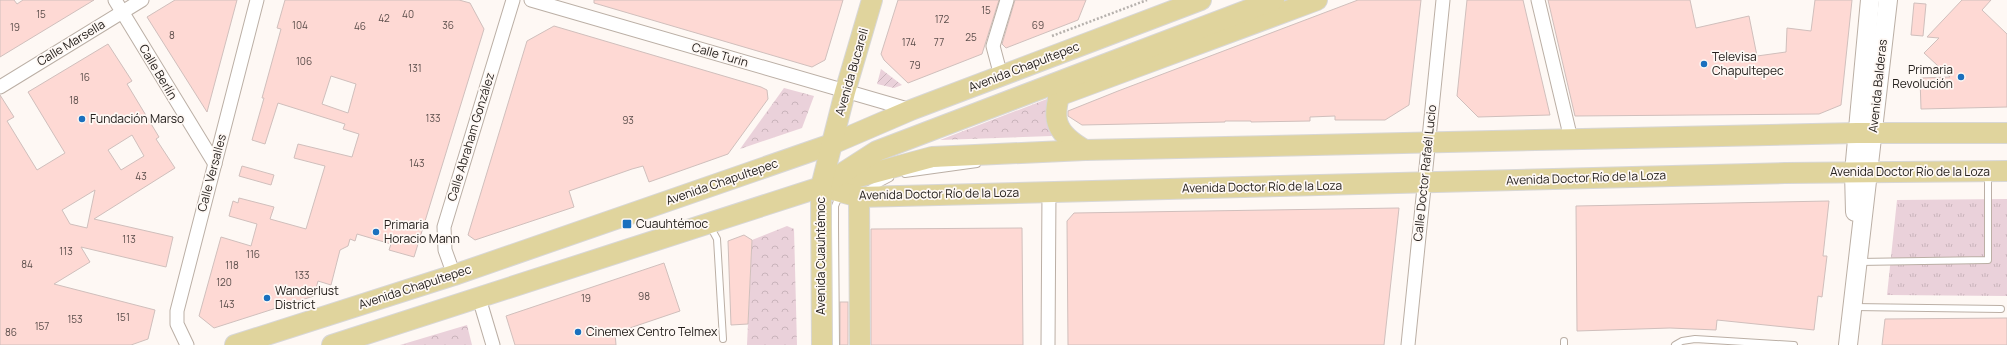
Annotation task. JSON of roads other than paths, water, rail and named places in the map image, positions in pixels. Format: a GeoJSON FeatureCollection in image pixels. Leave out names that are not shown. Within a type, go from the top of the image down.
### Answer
{"type":"FeatureCollection","features":[{"type":"Feature","properties":{"kind":"main road","name":"Avenida Bucareli"},"geometry":{"type":"LineString","coordinates":[[832,144],[845,92],[872,0]]}},
{"type":"Feature","properties":{"kind":"main road","name":"Avenida Chapultepec"},"geometry":{"type":"LineString","coordinates":[[235,345],[454,275],[832,144],[911,110],[1201,0]]}},
{"type":"Feature","properties":{"kind":"main road"},"geometry":{"type":"LineString","coordinates":[[332,345],[821,187],[877,151],[1317,0]]}},
{"type":"Feature","properties":{"kind":"main road","name":"Avenida Balderas"},"geometry":{"type":"LineString","coordinates":[[1848,345],[1850,307],[1857,262],[1861,172],[1865,133],[1870,0]]}},
{"type":"Feature","properties":{"kind":"main road","name":"Avenida Balderas"},"geometry":{"type":"LineString","coordinates":[[1865,133],[1888,0]]}},
{"type":"Feature","properties":{"kind":"main road"},"geometry":{"type":"LineString","coordinates":[[1062,87],[1275,3]]}},
{"type":"Feature","properties":{"kind":"main road"},"geometry":{"type":"LineString","coordinates":[[1062,87],[1055,112],[1057,124],[1064,135],[1073,143],[1085,150]]}},
{"type":"Feature","properties":{"kind":"main road","name":"Avenida Doctor Río de la Loza"},"geometry":{"type":"LineString","coordinates":[[850,189],[932,157],[1085,150],[1428,142],[1865,133],[2007,133]]}},
{"type":"Feature","properties":{"kind":"main road","name":"Avenida Cuauhtémoc"},"geometry":{"type":"LineString","coordinates":[[822,345],[821,187],[832,144]]}},
{"type":"Feature","properties":{"kind":"main road","name":"Avenida Doctor Río de la Loza"},"geometry":{"type":"LineString","coordinates":[[821,187],[850,189],[1049,192],[1861,172],[1998,171]]}},
{"type":"Feature","properties":{"kind":"main road"},"geometry":{"type":"LineString","coordinates":[[850,189],[860,345]]}},
{"type":"Feature","properties":{"kind":"street","name":"Calle Berlín"},"geometry":{"type":"LineString","coordinates":[[115,0],[215,164]]}},
{"type":"Feature","properties":{"kind":"street","name":"Calle Marsella"},"geometry":{"type":"LineString","coordinates":[[0,87],[142,0]]}},
{"type":"Feature","properties":{"kind":"street","name":"Calle Versalles"},"geometry":{"type":"LineString","coordinates":[[187,345],[177,324],[177,311],[257,0]]}},
{"type":"Feature","properties":{"kind":"street","name":"Calle Abraham González"},"geometry":{"type":"LineString","coordinates":[[454,275],[445,250],[443,234],[444,227],[513,0]]}},
{"type":"Feature","properties":{"kind":"street","name":"Calle Turin"},"geometry":{"type":"LineString","coordinates":[[530,0],[911,110]]}},
{"type":"Feature","properties":{"kind":"street"},"geometry":{"type":"LineString","coordinates":[[1001,76],[993,46],[1007,0]]}},
{"type":"Feature","properties":{"kind":"street","name":"Calle Doctor Rafaél Lucio"},"geometry":{"type":"LineString","coordinates":[[1408,345],[1443,0]]}},
{"type":"Feature","properties":{"kind":"street"},"geometry":{"type":"LineString","coordinates":[[1538,0],[1571,139]]}},
{"type":"Feature","properties":{"kind":"street"},"geometry":{"type":"LineString","coordinates":[[1048,345],[1049,192]]}},
{"type":"Feature","properties":{"kind":"street"},"geometry":{"type":"LineString","coordinates":[[479,298],[493,345]]}},
{"type":"Feature","properties":{"kind":"lane"},"geometry":{"type":"LineString","coordinates":[[908,147],[1062,87]]}},
{"type":"Feature","properties":{"kind":"lane"},"geometry":{"type":"LineString","coordinates":[[1000,161],[1085,150]]}},
{"type":"Feature","properties":{"kind":"lane"},"geometry":{"type":"LineString","coordinates":[[850,189],[868,188],[884,180],[907,174],[984,163]]}},
{"type":"Feature","properties":{"kind":"lane"},"geometry":{"type":"LineString","coordinates":[[836,345],[835,206],[868,165]]}},
{"type":"Feature","properties":{"kind":"lane"},"geometry":{"type":"LineString","coordinates":[[1857,262],[1988,260],[1998,171]]}},
{"type":"Feature","properties":{"kind":"lane"},"geometry":{"type":"LineString","coordinates":[[850,189],[851,222]]}},
{"type":"Feature","properties":{"kind":"lane"},"geometry":{"type":"LineString","coordinates":[[708,223],[717,239],[723,339]]}},
{"type":"Feature","properties":{"kind":"lane"},"geometry":{"type":"LineString","coordinates":[[1850,307],[2001,309]]}},
{"type":"Feature","properties":{"kind":"lane"},"geometry":{"type":"LineString","coordinates":[[1675,345],[1682,341],[1794,345]]}},
{"type":"Feature","properties":{"kind":"place","name":"Televisa Chapultepec"},"geometry":{"type":"Point","coordinates":[1704,64]}},
{"type":"Feature","properties":{"kind":"place","name":"Primaria Revolución"},"geometry":{"type":"Point","coordinates":[1961,77]}},
{"type":"Feature","properties":{"kind":"place","name":"Fundación Marso"},"geometry":{"type":"Point","coordinates":[82,119]}},
{"type":"Feature","properties":{"kind":"place","name":"Cuauhtémoc"},"geometry":{"type":"Point","coordinates":[627,224]}},
{"type":"Feature","properties":{"kind":"place","name":"Primaria Horacio Mann"},"geometry":{"type":"Point","coordinates":[376,232]}},
{"type":"Feature","properties":{"kind":"place","name":"Wanderlust District"},"geometry":{"type":"Point","coordinates":[267,298]}},
{"type":"Feature","properties":{"kind":"place","name":"Cinemex Centro Telmex"},"geometry":{"type":"Point","coordinates":[578,332]}}]}
